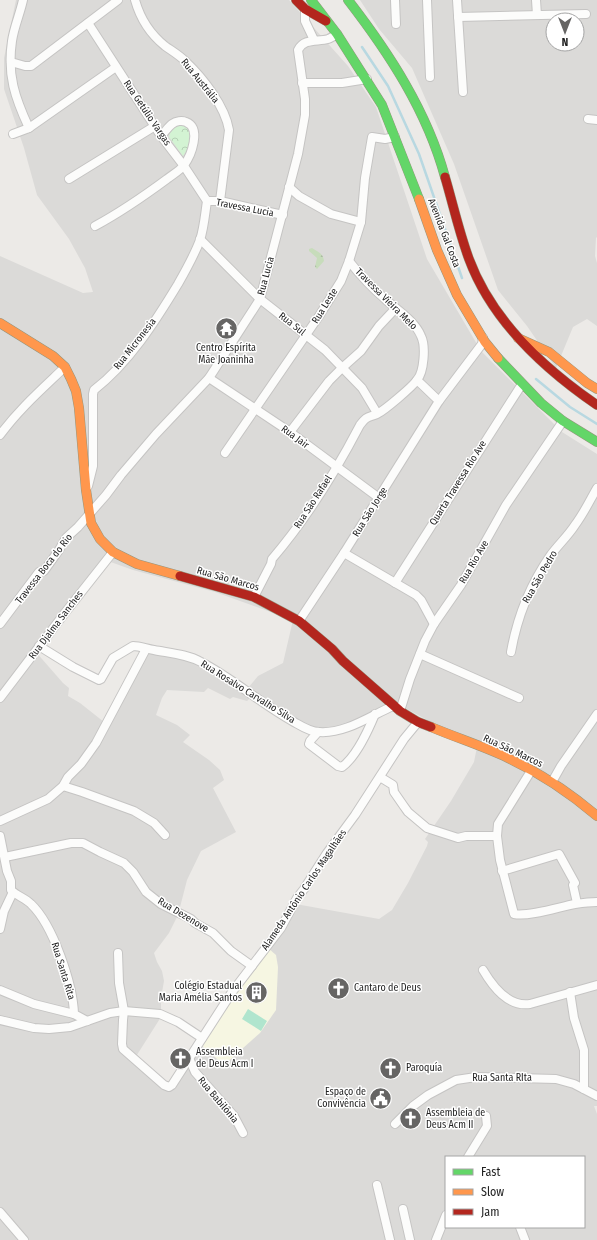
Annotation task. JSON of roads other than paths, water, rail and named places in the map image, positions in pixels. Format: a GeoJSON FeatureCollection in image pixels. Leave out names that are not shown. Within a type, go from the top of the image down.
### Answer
{"type":"FeatureCollection","features":[{"type":"Feature","properties":{"kind":"main road"},"geometry":{"type":"LineString","coordinates":[[296,0],[305,9],[328,22]]}},
{"type":"Feature","properties":{"kind":"main road","name":"Avenida Gal Costa"},"geometry":{"type":"LineString","coordinates":[[311,0],[337,34],[367,79],[384,109],[412,179],[437,250],[457,295],[483,338],[494,354],[541,402],[563,421],[597,442]]}},
{"type":"Feature","properties":{"kind":"main road","name":"Avenida Gal Costa"},"geometry":{"type":"LineString","coordinates":[[348,0],[377,39],[400,74],[434,144],[446,176],[453,208],[469,260],[489,300],[518,338],[541,363],[580,394],[597,405]]}},
{"type":"Feature","properties":{"kind":"main road","name":"Rua São Marcos"},"geometry":{"type":"LineString","coordinates":[[0,323],[42,348],[65,367],[76,391],[79,408],[86,490],[91,523],[96,533],[114,552],[137,564],[254,597],[298,620],[397,709],[418,722],[508,758],[531,770],[577,799],[597,816]]}},
{"type":"Feature","properties":{"kind":"main road"},"geometry":{"type":"LineString","coordinates":[[518,338],[549,352],[597,389]]}},
{"type":"Feature","properties":{"kind":"street"},"geometry":{"type":"LineString","coordinates":[[23,0],[12,42],[11,62],[13,89],[28,128]]}},
{"type":"Feature","properties":{"kind":"street"},"geometry":{"type":"LineString","coordinates":[[11,62],[31,66],[118,0]]}},
{"type":"Feature","properties":{"kind":"street","name":"Rua Austrália"},"geometry":{"type":"LineString","coordinates":[[136,0],[138,11],[144,22],[164,45],[192,68],[217,100],[228,123],[229,130],[220,202]]}},
{"type":"Feature","properties":{"kind":"street"},"geometry":{"type":"LineString","coordinates":[[395,0],[396,24]]}},
{"type":"Feature","properties":{"kind":"street"},"geometry":{"type":"LineString","coordinates":[[427,0],[430,77]]}},
{"type":"Feature","properties":{"kind":"street"},"geometry":{"type":"LineString","coordinates":[[457,0],[463,92]]}},
{"type":"Feature","properties":{"kind":"street"},"geometry":{"type":"LineString","coordinates":[[536,0],[537,14]]}},
{"type":"Feature","properties":{"kind":"street"},"geometry":{"type":"LineString","coordinates":[[305,9],[305,21],[314,40]]}},
{"type":"Feature","properties":{"kind":"street"},"geometry":{"type":"LineString","coordinates":[[458,17],[586,14]]}},
{"type":"Feature","properties":{"kind":"street","name":"Rua Getúlio Vargas"},"geometry":{"type":"LineString","coordinates":[[88,23],[161,136],[184,166],[207,201]]}},
{"type":"Feature","properties":{"kind":"street","name":"Rua Lucia"},"geometry":{"type":"LineString","coordinates":[[89,514],[151,439],[209,378],[260,299],[298,154],[305,115],[298,50],[304,43],[314,40],[328,39],[337,34]]}},
{"type":"Feature","properties":{"kind":"street"},"geometry":{"type":"LineString","coordinates":[[13,134],[28,128],[116,67]]}},
{"type":"Feature","properties":{"kind":"street"},"geometry":{"type":"LineString","coordinates":[[302,82],[342,83],[367,79]]}},
{"type":"Feature","properties":{"kind":"street"},"geometry":{"type":"LineString","coordinates":[[95,226],[119,213],[184,166],[193,146],[195,137],[194,130],[189,122],[183,121],[172,124],[161,136]]}},
{"type":"Feature","properties":{"kind":"street"},"geometry":{"type":"LineString","coordinates":[[69,179],[155,126]]}},
{"type":"Feature","properties":{"kind":"street","name":"Rua Leste"},"geometry":{"type":"LineString","coordinates":[[225,453],[331,299],[349,261],[361,222],[365,178],[372,137],[385,139],[395,137]]}},
{"type":"Feature","properties":{"kind":"street"},"geometry":{"type":"LineString","coordinates":[[289,187],[298,196],[331,214],[361,222]]}},
{"type":"Feature","properties":{"kind":"street","name":"Travessa Lucia"},"geometry":{"type":"LineString","coordinates":[[207,201],[220,202],[282,215]]}},
{"type":"Feature","properties":{"kind":"street","name":"Rua Micronesia"},"geometry":{"type":"LineString","coordinates":[[86,490],[93,466],[94,390],[121,365],[134,350],[158,316],[186,271],[200,239],[207,201]]}},
{"type":"Feature","properties":{"kind":"street","name":"Rua Sul"},"geometry":{"type":"LineString","coordinates":[[200,239],[260,299],[325,350],[362,388],[377,413]]}},
{"type":"Feature","properties":{"kind":"street","name":"Travessa Vieira Melo"},"geometry":{"type":"LineString","coordinates":[[349,261],[370,286],[413,324],[421,334],[423,341],[423,364],[417,380],[402,395],[377,413]]}},
{"type":"Feature","properties":{"kind":"street"},"geometry":{"type":"LineString","coordinates":[[290,432],[330,382],[342,368],[361,351],[379,326],[395,309]]}},
{"type":"Feature","properties":{"kind":"street","name":"Rua São Jorge"},"geometry":{"type":"LineString","coordinates":[[298,620],[344,553],[439,401],[482,344],[483,338]]}},
{"type":"Feature","properties":{"kind":"street"},"geometry":{"type":"LineString","coordinates":[[0,435],[27,402],[65,367]]}},
{"type":"Feature","properties":{"kind":"street","name":"Rua Jair"},"geometry":{"type":"LineString","coordinates":[[209,378],[290,432],[379,498]]}},
{"type":"Feature","properties":{"kind":"street"},"geometry":{"type":"LineString","coordinates":[[417,380],[439,401]]}},
{"type":"Feature","properties":{"kind":"street","name":"Quarta Travessa Rio Ave"},"geometry":{"type":"LineString","coordinates":[[395,583],[522,384]]}},
{"type":"Feature","properties":{"kind":"street","name":"Rua São Rafael"},"geometry":{"type":"LineString","coordinates":[[254,597],[271,564],[272,559],[300,525],[313,506],[360,425],[370,415],[377,413]]}},
{"type":"Feature","properties":{"kind":"street","name":"Rua Rio Ave"},"geometry":{"type":"LineString","coordinates":[[397,709],[434,624],[461,585],[506,505],[563,421]]}},
{"type":"Feature","properties":{"kind":"street","name":"Rua São Pedro"},"geometry":{"type":"LineString","coordinates":[[511,652],[521,610],[535,583],[550,557],[576,524],[597,488]]}},
{"type":"Feature","properties":{"kind":"street","name":"Travessa Boca do Rio"},"geometry":{"type":"LineString","coordinates":[[0,624],[39,572],[44,571],[66,538],[89,514]]}},
{"type":"Feature","properties":{"kind":"street","name":"Rua Djalma Sanches"},"geometry":{"type":"LineString","coordinates":[[0,698],[114,552]]}},
{"type":"Feature","properties":{"kind":"street"},"geometry":{"type":"LineString","coordinates":[[344,553],[416,595],[421,600],[434,624]]}},
{"type":"Feature","properties":{"kind":"street","name":"Rua Rosalvo Carvalho Silva"},"geometry":{"type":"LineString","coordinates":[[40,646],[67,664],[99,680],[113,658],[133,646],[189,657],[214,669],[275,711],[308,730],[318,732],[345,728],[376,714],[397,709]]}},
{"type":"Feature","properties":{"kind":"street"},"geometry":{"type":"LineString","coordinates":[[0,821],[48,799],[63,786],[68,777],[96,743],[146,648]]}},
{"type":"Feature","properties":{"kind":"street"},"geometry":{"type":"LineString","coordinates":[[420,654],[519,698]]}},
{"type":"Feature","properties":{"kind":"street"},"geometry":{"type":"LineString","coordinates":[[318,732],[310,741],[310,744],[338,766],[342,767],[353,755],[366,736],[376,714]]}},
{"type":"Feature","properties":{"kind":"street"},"geometry":{"type":"LineString","coordinates":[[552,782],[560,766],[597,714]]}},
{"type":"Feature","properties":{"kind":"street","name":"Alameda Antônio Carlos Magalhães"},"geometry":{"type":"LineString","coordinates":[[189,1058],[252,966],[281,928],[297,898],[380,777],[404,739],[418,722]]}},
{"type":"Feature","properties":{"kind":"street"},"geometry":{"type":"LineString","coordinates":[[531,770],[498,824],[498,849],[502,871],[514,914],[528,914],[577,904],[597,902]]}},
{"type":"Feature","properties":{"kind":"street"},"geometry":{"type":"LineString","coordinates":[[380,777],[393,785],[394,792],[408,812],[427,828],[458,838],[466,836],[498,836]]}},
{"type":"Feature","properties":{"kind":"street"},"geometry":{"type":"LineString","coordinates":[[63,786],[134,811],[154,823],[165,835]]}},
{"type":"Feature","properties":{"kind":"street"},"geometry":{"type":"LineString","coordinates":[[0,836],[7,871],[11,881],[11,890],[13,892],[4,911],[0,929]]}},
{"type":"Feature","properties":{"kind":"street","name":"Rua Dezenove"},"geometry":{"type":"LineString","coordinates":[[5,857],[71,843],[83,842],[124,863],[133,872],[146,892],[161,904],[191,919],[194,923],[213,934],[231,951],[252,966]]}},
{"type":"Feature","properties":{"kind":"street"},"geometry":{"type":"LineString","coordinates":[[502,871],[559,854],[575,883],[573,885],[577,904]]}},
{"type":"Feature","properties":{"kind":"street","name":"Rua Santa Rita"},"geometry":{"type":"LineString","coordinates":[[13,892],[31,904],[44,922],[57,947],[71,992],[74,1014],[87,1021]]}},
{"type":"Feature","properties":{"kind":"street"},"geometry":{"type":"LineString","coordinates":[[118,953],[119,983],[124,1011],[122,1020],[123,1049],[164,1085],[169,1087],[172,1085],[189,1058]]}},
{"type":"Feature","properties":{"kind":"street"},"geometry":{"type":"LineString","coordinates":[[483,970],[492,985],[515,1003],[520,1004],[530,1004],[597,985]]}},
{"type":"Feature","properties":{"kind":"street"},"geometry":{"type":"LineString","coordinates":[[0,990],[34,1004],[74,1014]]}},
{"type":"Feature","properties":{"kind":"street"},"geometry":{"type":"LineString","coordinates":[[570,992],[574,1018],[584,1050],[584,1089]]}},
{"type":"Feature","properties":{"kind":"street"},"geometry":{"type":"LineString","coordinates":[[0,1020],[34,1028],[49,1029],[80,1025],[110,1013],[124,1011],[160,1014],[178,1022],[202,1038]]}},
{"type":"Feature","properties":{"kind":"street","name":"Rua Babilônia"},"geometry":{"type":"LineString","coordinates":[[189,1058],[195,1072],[234,1116],[243,1133]]}},
{"type":"Feature","properties":{"kind":"street","name":"Rua Santa RIta"},"geometry":{"type":"LineString","coordinates":[[394,1124],[428,1094],[456,1080],[476,1077],[556,1079],[574,1084],[597,1096]]}},
{"type":"Feature","properties":{"kind":"street"},"geometry":{"type":"LineString","coordinates":[[469,1156],[487,1126],[486,1116]]}},
{"type":"Feature","properties":{"kind":"street"},"geometry":{"type":"LineString","coordinates":[[377,1185],[390,1240]]}},
{"type":"Feature","properties":{"kind":"street"},"geometry":{"type":"LineString","coordinates":[[403,1209],[410,1240]]}},
{"type":"Feature","properties":{"kind":"street"},"geometry":{"type":"LineString","coordinates":[[0,1212],[24,1240]]}},
{"type":"Feature","properties":{"kind":"street"},"geometry":{"type":"LineString","coordinates":[[436,1240],[445,1218]]}},
{"type":"Feature","properties":{"kind":"street"},"geometry":{"type":"LineString","coordinates":[[520,1228],[525,1240]]}},
{"type":"Feature","properties":{"kind":"waterway"},"geometry":{"type":"LineString","coordinates":[[362,47],[388,86],[419,154],[462,278]]}},
{"type":"Feature","properties":{"kind":"waterway"},"geometry":{"type":"LineString","coordinates":[[536,379],[570,407],[597,424]]}},
{"type":"Feature","properties":{"kind":"place","name":"Centro Espírita Mãe Joaninha"},"geometry":{"type":"Point","coordinates":[226,328]}},
{"type":"Feature","properties":{"kind":"place","name":"Cantaro de Deus"},"geometry":{"type":"Point","coordinates":[339,988]}},
{"type":"Feature","properties":{"kind":"place","name":"Colégio Estadual Maria Amélia Santos"},"geometry":{"type":"Point","coordinates":[257,992]}},
{"type":"Feature","properties":{"kind":"place","name":"Assembleia de Deus Acm I"},"geometry":{"type":"Point","coordinates":[181,1058]}},
{"type":"Feature","properties":{"kind":"place","name":"Paroquía"},"geometry":{"type":"Point","coordinates":[391,1068]}},
{"type":"Feature","properties":{"kind":"place","name":"Espaço de Convivência"},"geometry":{"type":"Point","coordinates":[381,1098]}},
{"type":"Feature","properties":{"kind":"place","name":"Assembleia de Deus Acm II"},"geometry":{"type":"Point","coordinates":[411,1119]}}]}
